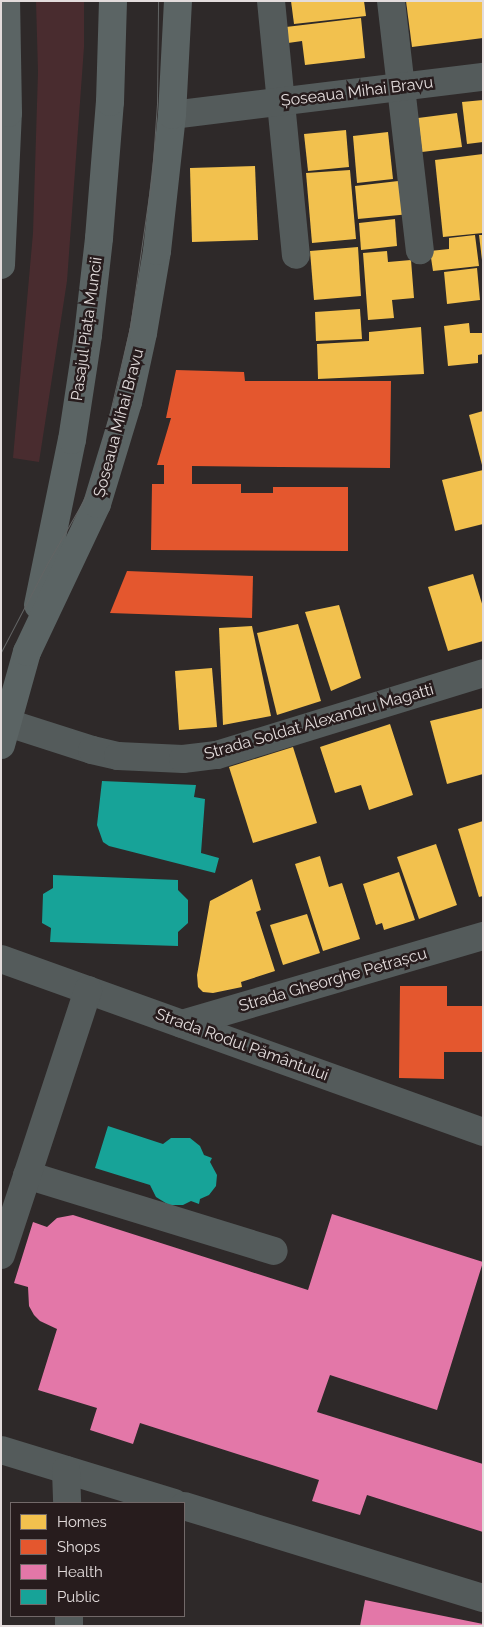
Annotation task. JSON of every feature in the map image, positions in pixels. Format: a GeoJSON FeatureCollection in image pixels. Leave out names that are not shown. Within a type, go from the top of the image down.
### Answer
{"type":"FeatureCollection","features":[{"type":"Feature","properties":{"kind":"main road"},"geometry":{"type":"LineString","coordinates":[[1,265],[8,113],[6,1]]}},
{"type":"Feature","properties":{"kind":"main road","name":"Pasajul Piața Muncii"},"geometry":{"type":"LineString","coordinates":[[27,652],[72,440],[88,335],[99,238],[110,102],[113,1]]}},
{"type":"Feature","properties":{"kind":"main road","name":"Șoseaua Mihai Bravu"},"geometry":{"type":"LineString","coordinates":[[4,734],[27,652],[97,504],[128,402],[143,334],[157,252],[172,115],[178,1]]}},
{"type":"Feature","properties":{"kind":"street"},"geometry":{"type":"LineString","coordinates":[[271,1],[296,255]]}},
{"type":"Feature","properties":{"kind":"street"},"geometry":{"type":"LineString","coordinates":[[392,1],[420,250]]}},
{"type":"Feature","properties":{"kind":"street","name":"Șoseaua Mihai Bravu"},"geometry":{"type":"LineString","coordinates":[[172,115],[483,77]]}},
{"type":"Feature","properties":{"kind":"street","name":"Strada Soldat Alexandru Magatti"},"geometry":{"type":"LineString","coordinates":[[4,734],[83,747],[118,756],[183,759],[217,755],[483,673]]}},
{"type":"Feature","properties":{"kind":"street","name":"Strada Gheorghe Petrașcu"},"geometry":{"type":"LineString","coordinates":[[182,1024],[483,936]]}},
{"type":"Feature","properties":{"kind":"street","name":"Strada Rodul Pământului"},"geometry":{"type":"LineString","coordinates":[[1,959],[483,1132]]}},
{"type":"Feature","properties":{"kind":"street"},"geometry":{"type":"LineString","coordinates":[[1,1255],[88,990]]}},
{"type":"Feature","properties":{"kind":"street"},"geometry":{"type":"LineString","coordinates":[[27,1176],[274,1251]]}},
{"type":"Feature","properties":{"kind":"street"},"geometry":{"type":"LineString","coordinates":[[1,1450],[171,1502]]}},
{"type":"Feature","properties":{"kind":"street"},"geometry":{"type":"LineString","coordinates":[[66,1470],[67,1502]]}},
{"type":"Feature","properties":{"kind":"street"},"geometry":{"type":"LineString","coordinates":[[185,1506],[483,1598]]}},
{"type":"Feature","properties":{"kind":"shaded area"},"geometry":{"type":"Polygon","coordinates":[[[36,1],[84,1],[84,47],[67,281],[39,462],[13,458],[33,233],[38,72],[36,1]]]}},
{"type":"Feature","properties":{"kind":"building: Homes"},"geometry":{"type":"Polygon","coordinates":[[[291,1],[364,1],[366,16],[294,24],[291,1]]]}},
{"type":"Feature","properties":{"kind":"building: Homes"},"geometry":{"type":"Polygon","coordinates":[[[406,1],[483,1],[483,38],[412,47],[406,1]]]}},
{"type":"Feature","properties":{"kind":"building: Homes"},"geometry":{"type":"Polygon","coordinates":[[[361,18],[365,58],[305,65],[302,41],[288,43],[286,27],[361,18]]]}},
{"type":"Feature","properties":{"kind":"building: Homes"},"geometry":{"type":"Polygon","coordinates":[[[483,100],[483,142],[467,144],[462,102],[483,100]]]}},
{"type":"Feature","properties":{"kind":"building: Homes"},"geometry":{"type":"Polygon","coordinates":[[[457,113],[462,147],[422,152],[418,118],[457,113]]]}},
{"type":"Feature","properties":{"kind":"building: Homes"},"geometry":{"type":"Polygon","coordinates":[[[346,130],[349,167],[308,171],[304,134],[346,130]]]}},
{"type":"Feature","properties":{"kind":"building: Homes"},"geometry":{"type":"Polygon","coordinates":[[[388,132],[393,179],[357,183],[353,136],[388,132]]]}},
{"type":"Feature","properties":{"kind":"building: Homes"},"geometry":{"type":"Polygon","coordinates":[[[483,154],[483,233],[443,237],[435,160],[483,154]]]}},
{"type":"Feature","properties":{"kind":"building: Homes"},"geometry":{"type":"Polygon","coordinates":[[[255,166],[258,240],[192,242],[190,168],[255,166]]]}},
{"type":"Feature","properties":{"kind":"building: Homes"},"geometry":{"type":"Polygon","coordinates":[[[350,170],[356,239],[312,243],[306,173],[350,170]]]}},
{"type":"Feature","properties":{"kind":"building: Homes"},"geometry":{"type":"Polygon","coordinates":[[[407,180],[410,214],[358,219],[355,186],[407,180]]]}},
{"type":"Feature","properties":{"kind":"building: Homes"},"geometry":{"type":"Polygon","coordinates":[[[395,219],[397,246],[361,250],[359,223],[395,219]]]}},
{"type":"Feature","properties":{"kind":"building: Homes"},"geometry":{"type":"Polygon","coordinates":[[[475,235],[479,266],[433,271],[430,251],[449,249],[449,238],[475,235]]]}},
{"type":"Feature","properties":{"kind":"building: Homes"},"geometry":{"type":"Polygon","coordinates":[[[479,235],[483,235],[483,260],[482,260],[479,235]]]}},
{"type":"Feature","properties":{"kind":"building: Homes"},"geometry":{"type":"Polygon","coordinates":[[[358,247],[361,296],[314,300],[310,251],[358,247]]]}},
{"type":"Feature","properties":{"kind":"building: Homes"},"geometry":{"type":"Polygon","coordinates":[[[387,251],[388,262],[411,260],[414,298],[392,300],[394,318],[368,320],[363,253],[387,251]]]}},
{"type":"Feature","properties":{"kind":"building: Homes"},"geometry":{"type":"Polygon","coordinates":[[[477,268],[480,300],[447,304],[444,272],[477,268]]]}},
{"type":"Feature","properties":{"kind":"building: Homes"},"geometry":{"type":"Polygon","coordinates":[[[360,309],[362,339],[316,341],[315,312],[360,309]]]}},
{"type":"Feature","properties":{"kind":"building: Homes"},"geometry":{"type":"Polygon","coordinates":[[[469,323],[470,333],[483,333],[483,354],[478,355],[478,363],[448,366],[444,326],[469,323]]]}},
{"type":"Feature","properties":{"kind":"building: Homes"},"geometry":{"type":"Polygon","coordinates":[[[421,327],[424,374],[318,379],[317,344],[369,341],[369,332],[421,327]]]}},
{"type":"Feature","properties":{"kind":"building: Homes"},"geometry":{"type":"Polygon","coordinates":[[[483,411],[483,465],[482,465],[469,415],[483,411]]]}},
{"type":"Feature","properties":{"kind":"building: Homes"},"geometry":{"type":"Polygon","coordinates":[[[483,470],[483,524],[455,531],[442,480],[483,470]]]}},
{"type":"Feature","properties":{"kind":"building: Homes"},"geometry":{"type":"Polygon","coordinates":[[[473,574],[483,607],[483,641],[448,651],[428,587],[473,574]]]}},
{"type":"Feature","properties":{"kind":"building: Homes"},"geometry":{"type":"Polygon","coordinates":[[[339,605],[361,678],[331,691],[305,612],[339,605]]]}},
{"type":"Feature","properties":{"kind":"building: Homes"},"geometry":{"type":"Polygon","coordinates":[[[298,624],[321,701],[277,715],[257,633],[298,624]]]}},
{"type":"Feature","properties":{"kind":"building: Homes"},"geometry":{"type":"Polygon","coordinates":[[[252,626],[271,716],[223,725],[219,628],[252,626]]]}},
{"type":"Feature","properties":{"kind":"building: Homes"},"geometry":{"type":"Polygon","coordinates":[[[212,668],[217,727],[179,730],[175,671],[212,668]]]}},
{"type":"Feature","properties":{"kind":"building: Homes"},"geometry":{"type":"Polygon","coordinates":[[[483,708],[483,774],[447,784],[430,721],[483,708]]]}},
{"type":"Feature","properties":{"kind":"building: Homes"},"geometry":{"type":"Polygon","coordinates":[[[390,724],[413,795],[369,810],[361,785],[335,793],[320,747],[390,724]]]}},
{"type":"Feature","properties":{"kind":"building: Homes"},"geometry":{"type":"Polygon","coordinates":[[[293,747],[317,823],[253,843],[229,767],[293,747]]]}},
{"type":"Feature","properties":{"kind":"building: Homes"},"geometry":{"type":"Polygon","coordinates":[[[483,821],[483,896],[479,897],[458,829],[483,821]]]}},
{"type":"Feature","properties":{"kind":"building: Homes"},"geometry":{"type":"Polygon","coordinates":[[[436,844],[457,905],[419,919],[397,857],[436,844]]]}},
{"type":"Feature","properties":{"kind":"building: Homes"},"geometry":{"type":"Polygon","coordinates":[[[320,856],[329,887],[342,883],[360,939],[323,951],[295,864],[320,856]]]}},
{"type":"Feature","properties":{"kind":"building: Homes"},"geometry":{"type":"Polygon","coordinates":[[[399,872],[415,920],[384,930],[382,923],[376,925],[363,884],[399,872]]]}},
{"type":"Feature","properties":{"kind":"building: Homes"},"geometry":{"type":"Polygon","coordinates":[[[252,879],[261,910],[256,912],[275,971],[241,982],[242,987],[213,993],[203,992],[198,987],[197,975],[210,901],[252,879]]]}},
{"type":"Feature","properties":{"kind":"building: Homes"},"geometry":{"type":"Polygon","coordinates":[[[307,914],[320,953],[283,965],[270,925],[307,914]]]}},
{"type":"Feature","properties":{"kind":"building: Shops"},"geometry":{"type":"Polygon","coordinates":[[[176,370],[244,372],[245,381],[391,381],[390,468],[192,466],[192,484],[241,484],[241,493],[273,493],[273,487],[348,487],[348,551],[151,550],[152,484],[164,484],[164,465],[157,465],[171,418],[166,418],[176,370]]]}},
{"type":"Feature","properties":{"kind":"building: Shops"},"geometry":{"type":"Polygon","coordinates":[[[127,571],[253,576],[252,618],[110,613],[127,571]]]}},
{"type":"Feature","properties":{"kind":"building: Shops"},"geometry":{"type":"Polygon","coordinates":[[[400,986],[447,986],[447,1006],[483,1006],[483,1052],[444,1052],[444,1079],[399,1078],[400,986]]]}},
{"type":"Feature","properties":{"kind":"building: Health"},"geometry":{"type":"Polygon","coordinates":[[[332,1214],[483,1262],[437,1410],[330,1375],[317,1412],[483,1464],[483,1532],[367,1495],[360,1515],[312,1501],[319,1480],[140,1423],[133,1444],[90,1430],[97,1408],[38,1390],[57,1329],[40,1321],[34,1315],[29,1306],[28,1287],[14,1283],[33,1222],[47,1227],[57,1218],[73,1215],[308,1290],[332,1214]]]}},
{"type":"Feature","properties":{"kind":"building: Health"},"geometry":{"type":"Polygon","coordinates":[[[365,1600],[483,1624],[483,1626],[360,1626],[365,1600]]]}},
{"type":"Feature","properties":{"kind":"building: Public"},"geometry":{"type":"Polygon","coordinates":[[[102,781],[196,785],[194,797],[205,799],[201,853],[219,858],[215,873],[109,846],[103,842],[97,825],[102,781]]]}},
{"type":"Feature","properties":{"kind":"building: Public"},"geometry":{"type":"Polygon","coordinates":[[[53,875],[178,880],[178,890],[188,900],[188,923],[178,932],[178,946],[50,942],[51,928],[42,923],[43,894],[53,888],[53,875]]]}},
{"type":"Feature","properties":{"kind":"building: Public"},"geometry":{"type":"Polygon","coordinates":[[[108,1126],[163,1144],[171,1138],[190,1138],[200,1146],[204,1155],[212,1158],[210,1162],[217,1175],[216,1186],[209,1195],[200,1199],[199,1204],[191,1201],[183,1205],[169,1205],[156,1197],[150,1185],[95,1168],[108,1126]]]}},
{"type":"Feature","properties":{"kind":"tram line"},"geometry":{"type":"LineString","coordinates":[[1,652],[47,564],[85,498],[96,470],[111,408],[130,327],[152,175],[157,104],[158,1]]}}]}
